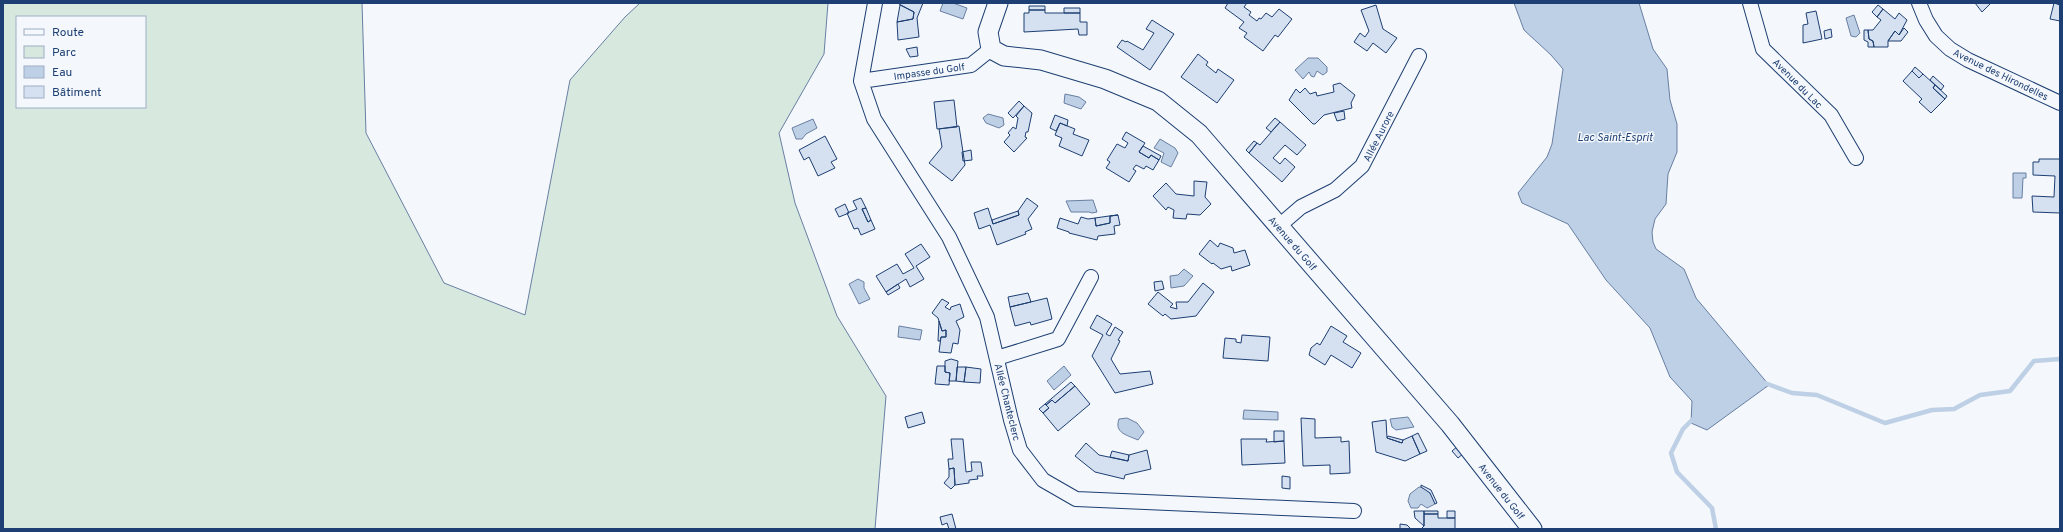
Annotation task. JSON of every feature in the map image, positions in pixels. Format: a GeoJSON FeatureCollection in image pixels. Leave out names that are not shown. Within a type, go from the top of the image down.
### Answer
{"type":"FeatureCollection","features":[{"type":"Feature","properties":{"kind":"street"},"geometry":{"type":"LineString","coordinates":[[862,81],[875,3]]}},
{"type":"Feature","properties":{"kind":"street"},"geometry":{"type":"LineString","coordinates":[[991,49],[988,32],[998,3]]}},
{"type":"Feature","properties":{"kind":"street","name":"Avenue du Lac"},"geometry":{"type":"LineString","coordinates":[[1750,3],[1763,49],[1830,116],[1856,158]]}},
{"type":"Feature","properties":{"kind":"street","name":"Avenue des Hirondelles"},"geometry":{"type":"LineString","coordinates":[[1919,3],[1926,20],[1936,36],[1950,49],[1968,60],[2060,103]]}},
{"type":"Feature","properties":{"kind":"street","name":"Impasse du Golf"},"geometry":{"type":"LineString","coordinates":[[862,81],[971,65],[991,49]]}},
{"type":"Feature","properties":{"kind":"street","name":"Avenue du Golf"},"geometry":{"type":"LineString","coordinates":[[991,49],[1004,56],[1041,60],[1105,79],[1158,101],[1199,134],[1450,424],[1532,529]]}},
{"type":"Feature","properties":{"kind":"street","name":"Allée Aurore"},"geometry":{"type":"LineString","coordinates":[[1279,226],[1301,207],[1334,190],[1362,166],[1419,56]]}},
{"type":"Feature","properties":{"kind":"street","name":"Allée Chanteclerc"},"geometry":{"type":"LineString","coordinates":[[862,81],[874,119],[949,237],[987,318],[1020,450],[1043,480],[1076,499],[1354,510]]}},
{"type":"Feature","properties":{"kind":"street"},"geometry":{"type":"LineString","coordinates":[[997,358],[1058,339],[1091,276]]}},
{"type":"Feature","properties":{"kind":"green space"},"geometry":{"type":"Polygon","coordinates":[[[3,3],[362,3],[366,133],[444,283],[525,315],[570,80],[625,17],[640,3],[828,3],[824,54],[779,133],[795,203],[837,316],[886,396],[875,529],[3,529],[3,3]]]}},
{"type":"Feature","properties":{"kind":"water"},"geometry":{"type":"Polygon","coordinates":[[[943,3],[953,3],[967,8],[963,19],[940,11],[943,3]]]}},
{"type":"Feature","properties":{"kind":"water","name":"Lac Saint-Esprit"},"geometry":{"type":"Polygon","coordinates":[[[1514,3],[1639,3],[1653,49],[1667,69],[1670,100],[1677,124],[1677,152],[1668,174],[1666,204],[1655,219],[1652,232],[1653,242],[1656,249],[1684,269],[1696,298],[1769,385],[1707,430],[1691,423],[1692,401],[1670,377],[1650,328],[1606,280],[1568,224],[1522,203],[1518,193],[1547,157],[1552,144],[1563,69],[1551,55],[1524,30],[1514,3]]]}},
{"type":"Feature","properties":{"kind":"water"},"geometry":{"type":"Polygon","coordinates":[[[1854,15],[1860,33],[1856,37],[1851,36],[1846,18],[1854,15]]]}},
{"type":"Feature","properties":{"kind":"water"},"geometry":{"type":"Polygon","coordinates":[[[1308,58],[1318,58],[1327,67],[1327,72],[1323,75],[1317,71],[1314,77],[1311,76],[1309,72],[1303,79],[1295,70],[1308,58]]]}},
{"type":"Feature","properties":{"kind":"water"},"geometry":{"type":"Polygon","coordinates":[[[1065,94],[1079,97],[1086,102],[1081,109],[1064,103],[1065,94]]]}},
{"type":"Feature","properties":{"kind":"water"},"geometry":{"type":"Polygon","coordinates":[[[988,114],[1003,118],[1004,125],[999,128],[986,123],[983,118],[988,114]]]}},
{"type":"Feature","properties":{"kind":"water"},"geometry":{"type":"Polygon","coordinates":[[[813,119],[817,128],[806,134],[802,139],[796,139],[792,128],[813,119]]]}},
{"type":"Feature","properties":{"kind":"water"},"geometry":{"type":"Polygon","coordinates":[[[1160,139],[1175,148],[1178,153],[1171,167],[1161,162],[1164,153],[1154,148],[1160,139]]]}},
{"type":"Feature","properties":{"kind":"water"},"geometry":{"type":"Polygon","coordinates":[[[2013,173],[2026,173],[2026,178],[2023,178],[2022,198],[2013,198],[2013,173]]]}},
{"type":"Feature","properties":{"kind":"water"},"geometry":{"type":"Polygon","coordinates":[[[1093,200],[1097,212],[1092,213],[1071,212],[1066,201],[1093,200]]]}},
{"type":"Feature","properties":{"kind":"water"},"geometry":{"type":"Polygon","coordinates":[[[1184,269],[1193,276],[1184,286],[1171,288],[1170,276],[1178,275],[1184,269]]]}},
{"type":"Feature","properties":{"kind":"water"},"geometry":{"type":"Polygon","coordinates":[[[858,279],[864,282],[864,288],[870,299],[859,304],[849,284],[858,279]]]}},
{"type":"Feature","properties":{"kind":"water"},"geometry":{"type":"Polygon","coordinates":[[[899,326],[922,330],[920,340],[898,337],[899,326]]]}},
{"type":"Feature","properties":{"kind":"water"},"geometry":{"type":"Polygon","coordinates":[[[1064,366],[1071,375],[1054,390],[1047,381],[1064,366]]]}},
{"type":"Feature","properties":{"kind":"water"},"geometry":{"type":"Polygon","coordinates":[[[1244,410],[1278,412],[1278,420],[1243,419],[1244,410]]]}},
{"type":"Feature","properties":{"kind":"water"},"geometry":{"type":"Polygon","coordinates":[[[1408,417],[1414,427],[1396,430],[1392,427],[1390,419],[1408,417]]]}},
{"type":"Feature","properties":{"kind":"water"},"geometry":{"type":"Polygon","coordinates":[[[1127,418],[1137,423],[1144,432],[1138,440],[1122,433],[1118,427],[1119,419],[1127,418]]]}},
{"type":"Feature","properties":{"kind":"water"},"geometry":{"type":"Polygon","coordinates":[[[1419,487],[1430,493],[1435,504],[1427,508],[1421,504],[1418,508],[1411,508],[1408,501],[1410,494],[1419,487]]]}},
{"type":"Feature","properties":{"kind":"building"},"geometry":{"type":"Polygon","coordinates":[[[923,3],[917,18],[919,37],[898,40],[897,22],[913,19],[914,12],[899,4],[923,3]]]}},
{"type":"Feature","properties":{"kind":"building"},"geometry":{"type":"Polygon","coordinates":[[[1228,3],[1247,3],[1244,7],[1251,12],[1249,15],[1257,21],[1266,13],[1272,17],[1279,9],[1292,19],[1278,37],[1275,35],[1263,51],[1244,37],[1247,33],[1239,28],[1244,22],[1225,8],[1228,3]]]}},
{"type":"Feature","properties":{"kind":"building"},"geometry":{"type":"Polygon","coordinates":[[[1975,3],[1991,3],[1982,12],[1975,3]]]}},
{"type":"Feature","properties":{"kind":"building"},"geometry":{"type":"Polygon","coordinates":[[[2054,3],[2060,5],[2060,21],[2050,19],[2054,3]]]}},
{"type":"Feature","properties":{"kind":"building"},"geometry":{"type":"Polygon","coordinates":[[[900,5],[914,12],[913,19],[897,22],[900,5]]]}},
{"type":"Feature","properties":{"kind":"building"},"geometry":{"type":"Polygon","coordinates":[[[1376,5],[1383,29],[1397,38],[1386,53],[1373,43],[1367,51],[1354,42],[1360,33],[1365,37],[1369,31],[1361,10],[1376,5]]]}},
{"type":"Feature","properties":{"kind":"building"},"geometry":{"type":"Polygon","coordinates":[[[1878,5],[1883,9],[1877,17],[1872,12],[1878,5]]]}},
{"type":"Feature","properties":{"kind":"building"},"geometry":{"type":"Polygon","coordinates":[[[1029,6],[1045,6],[1045,10],[1029,10],[1029,6]]]}},
{"type":"Feature","properties":{"kind":"building"},"geometry":{"type":"Polygon","coordinates":[[[1064,8],[1080,8],[1080,13],[1064,13],[1064,8]]]}},
{"type":"Feature","properties":{"kind":"building"},"geometry":{"type":"Polygon","coordinates":[[[1883,9],[1895,19],[1899,13],[1907,20],[1899,35],[1895,31],[1888,41],[1888,47],[1874,47],[1873,41],[1869,39],[1868,30],[1873,30],[1881,20],[1877,17],[1883,9]]]}},
{"type":"Feature","properties":{"kind":"building"},"geometry":{"type":"Polygon","coordinates":[[[1029,10],[1045,10],[1045,13],[1080,13],[1080,22],[1087,22],[1087,35],[1079,35],[1078,29],[1024,32],[1024,13],[1029,13],[1029,10]]]}},
{"type":"Feature","properties":{"kind":"building"},"geometry":{"type":"Polygon","coordinates":[[[1816,11],[1822,39],[1803,43],[1803,25],[1808,24],[1806,13],[1816,11]]]}},
{"type":"Feature","properties":{"kind":"building"},"geometry":{"type":"Polygon","coordinates":[[[1152,20],[1174,34],[1150,70],[1117,47],[1122,40],[1127,41],[1143,50],[1154,33],[1146,29],[1152,20]]]}},
{"type":"Feature","properties":{"kind":"building"},"geometry":{"type":"Polygon","coordinates":[[[1904,28],[1908,32],[1901,41],[1888,41],[1895,31],[1899,35],[1904,28]]]}},
{"type":"Feature","properties":{"kind":"building"},"geometry":{"type":"Polygon","coordinates":[[[1831,29],[1832,37],[1825,39],[1824,31],[1831,29]]]}},
{"type":"Feature","properties":{"kind":"building"},"geometry":{"type":"Polygon","coordinates":[[[1864,30],[1868,30],[1869,39],[1873,41],[1874,47],[1868,47],[1868,42],[1864,40],[1864,30]]]}},
{"type":"Feature","properties":{"kind":"building"},"geometry":{"type":"Polygon","coordinates":[[[917,47],[918,56],[910,57],[906,49],[917,47]]]}},
{"type":"Feature","properties":{"kind":"building"},"geometry":{"type":"Polygon","coordinates":[[[1198,54],[1208,62],[1206,65],[1216,73],[1218,69],[1234,80],[1217,103],[1181,77],[1198,54]]]}},
{"type":"Feature","properties":{"kind":"building"},"geometry":{"type":"Polygon","coordinates":[[[1915,67],[1923,74],[1919,78],[1912,71],[1915,67]]]}},
{"type":"Feature","properties":{"kind":"building"},"geometry":{"type":"Polygon","coordinates":[[[1912,71],[1919,78],[1923,74],[1935,85],[1933,88],[1945,99],[1931,113],[1919,102],[1922,99],[1903,81],[1912,71]]]}},
{"type":"Feature","properties":{"kind":"building"},"geometry":{"type":"Polygon","coordinates":[[[1933,76],[1944,86],[1941,90],[1930,80],[1933,76]]]}},
{"type":"Feature","properties":{"kind":"building"},"geometry":{"type":"Polygon","coordinates":[[[1340,83],[1355,95],[1351,103],[1352,108],[1324,115],[1315,124],[1313,124],[1289,100],[1296,89],[1300,93],[1305,88],[1310,94],[1316,92],[1317,96],[1334,92],[1333,85],[1340,83]]]}},
{"type":"Feature","properties":{"kind":"building"},"geometry":{"type":"Polygon","coordinates":[[[1935,85],[1947,96],[1945,99],[1933,88],[1935,85]]]}},
{"type":"Feature","properties":{"kind":"building"},"geometry":{"type":"Polygon","coordinates":[[[954,100],[957,127],[937,129],[934,102],[954,100]]]}},
{"type":"Feature","properties":{"kind":"building"},"geometry":{"type":"Polygon","coordinates":[[[1019,101],[1024,106],[1013,118],[1008,113],[1019,101]]]}},
{"type":"Feature","properties":{"kind":"building"},"geometry":{"type":"Polygon","coordinates":[[[1024,106],[1032,113],[1028,132],[1026,132],[1025,137],[1027,138],[1014,152],[1004,142],[1010,135],[1008,133],[1013,127],[1016,129],[1018,118],[1016,116],[1024,106]]]}},
{"type":"Feature","properties":{"kind":"building"},"geometry":{"type":"Polygon","coordinates":[[[1344,111],[1345,119],[1337,121],[1334,113],[1344,111]]]}},
{"type":"Feature","properties":{"kind":"building"},"geometry":{"type":"Polygon","coordinates":[[[1055,115],[1068,120],[1067,126],[1060,123],[1056,131],[1050,128],[1055,115]]]}},
{"type":"Feature","properties":{"kind":"building"},"geometry":{"type":"Polygon","coordinates":[[[1275,118],[1280,122],[1271,132],[1266,128],[1275,118]]]}},
{"type":"Feature","properties":{"kind":"building"},"geometry":{"type":"Polygon","coordinates":[[[1280,122],[1306,145],[1297,155],[1285,145],[1273,158],[1280,164],[1285,158],[1295,167],[1282,182],[1249,153],[1257,143],[1260,145],[1280,122]]]}},
{"type":"Feature","properties":{"kind":"building"},"geometry":{"type":"Polygon","coordinates":[[[1060,123],[1075,129],[1073,134],[1089,140],[1082,156],[1059,146],[1062,138],[1055,135],[1060,123]]]}},
{"type":"Feature","properties":{"kind":"building"},"geometry":{"type":"Polygon","coordinates":[[[959,126],[965,165],[952,181],[929,163],[942,147],[939,129],[959,126]]]}},
{"type":"Feature","properties":{"kind":"building"},"geometry":{"type":"Polygon","coordinates":[[[1126,132],[1145,143],[1139,152],[1149,158],[1151,155],[1159,160],[1153,170],[1146,166],[1144,169],[1136,165],[1133,169],[1136,171],[1129,182],[1106,168],[1110,162],[1107,160],[1117,144],[1125,148],[1128,143],[1122,139],[1126,132]]]}},
{"type":"Feature","properties":{"kind":"building"},"geometry":{"type":"Polygon","coordinates":[[[825,136],[837,159],[831,162],[835,168],[818,176],[809,157],[804,160],[799,150],[825,136]]]}},
{"type":"Feature","properties":{"kind":"building"},"geometry":{"type":"Polygon","coordinates":[[[1254,141],[1257,143],[1249,153],[1246,150],[1254,141]]]}},
{"type":"Feature","properties":{"kind":"building"},"geometry":{"type":"Polygon","coordinates":[[[1143,146],[1161,156],[1159,160],[1151,155],[1149,158],[1139,152],[1143,146]]]}},
{"type":"Feature","properties":{"kind":"building"},"geometry":{"type":"Polygon","coordinates":[[[971,150],[972,160],[963,161],[962,152],[971,150]]]}},
{"type":"Feature","properties":{"kind":"building"},"geometry":{"type":"Polygon","coordinates":[[[2039,159],[2060,159],[2060,213],[2033,212],[2032,196],[2054,197],[2055,176],[2033,175],[2033,162],[2039,162],[2039,159]]]}},
{"type":"Feature","properties":{"kind":"building"},"geometry":{"type":"Polygon","coordinates":[[[1194,181],[1207,182],[1205,197],[1211,204],[1200,215],[1187,214],[1186,219],[1173,218],[1174,210],[1168,207],[1166,210],[1153,196],[1166,183],[1176,194],[1194,196],[1194,181]]]}},
{"type":"Feature","properties":{"kind":"building"},"geometry":{"type":"Polygon","coordinates":[[[861,198],[866,208],[862,209],[868,222],[871,220],[875,229],[861,235],[858,228],[854,229],[847,213],[857,209],[853,201],[861,198]]]}},
{"type":"Feature","properties":{"kind":"building"},"geometry":{"type":"Polygon","coordinates":[[[1027,198],[1038,206],[1028,219],[1032,229],[1025,232],[1026,234],[997,245],[990,225],[979,229],[974,213],[988,208],[993,224],[1019,215],[1018,211],[1027,198]]]}},
{"type":"Feature","properties":{"kind":"building"},"geometry":{"type":"Polygon","coordinates":[[[845,204],[849,213],[839,217],[835,209],[845,204]]]}},
{"type":"Feature","properties":{"kind":"building"},"geometry":{"type":"Polygon","coordinates":[[[866,208],[871,220],[868,222],[862,209],[866,208]]]}},
{"type":"Feature","properties":{"kind":"building"},"geometry":{"type":"Polygon","coordinates":[[[1018,211],[1019,215],[993,224],[992,220],[1018,211]]]}},
{"type":"Feature","properties":{"kind":"building"},"geometry":{"type":"Polygon","coordinates":[[[1118,215],[1120,225],[1114,226],[1115,234],[1098,236],[1097,240],[1069,233],[1057,228],[1060,218],[1078,224],[1081,217],[1088,219],[1095,218],[1096,226],[1110,223],[1110,216],[1118,215]]]}},
{"type":"Feature","properties":{"kind":"building"},"geometry":{"type":"Polygon","coordinates":[[[1118,215],[1110,216],[1110,223],[1096,226],[1095,218],[1109,216],[1118,215]]]}},
{"type":"Feature","properties":{"kind":"building"},"geometry":{"type":"Polygon","coordinates":[[[1210,240],[1218,247],[1220,243],[1233,248],[1234,253],[1245,250],[1250,265],[1232,271],[1231,266],[1221,269],[1213,263],[1212,264],[1199,254],[1210,240]]]}},
{"type":"Feature","properties":{"kind":"building"},"geometry":{"type":"Polygon","coordinates":[[[921,244],[930,257],[916,266],[924,279],[910,287],[906,279],[886,292],[876,276],[897,264],[903,274],[914,268],[905,254],[921,244]]]}},
{"type":"Feature","properties":{"kind":"building"},"geometry":{"type":"Polygon","coordinates":[[[1162,281],[1164,289],[1155,291],[1154,282],[1162,281]]]}},
{"type":"Feature","properties":{"kind":"building"},"geometry":{"type":"Polygon","coordinates":[[[1203,283],[1214,292],[1196,316],[1171,319],[1165,314],[1163,316],[1148,304],[1158,292],[1173,304],[1170,307],[1177,309],[1176,302],[1188,302],[1203,283]]]}},
{"type":"Feature","properties":{"kind":"building"},"geometry":{"type":"Polygon","coordinates":[[[898,284],[900,288],[888,295],[886,292],[898,284]]]}},
{"type":"Feature","properties":{"kind":"building"},"geometry":{"type":"Polygon","coordinates":[[[1028,293],[1031,302],[1010,307],[1008,297],[1028,293]]]}},
{"type":"Feature","properties":{"kind":"building"},"geometry":{"type":"Polygon","coordinates":[[[1047,298],[1052,319],[1031,325],[1030,322],[1015,326],[1010,307],[1047,298]]]}},
{"type":"Feature","properties":{"kind":"building"},"geometry":{"type":"Polygon","coordinates":[[[942,299],[949,303],[945,307],[950,310],[951,307],[960,304],[964,317],[956,321],[960,330],[958,344],[953,343],[951,353],[939,352],[941,337],[946,337],[946,330],[942,331],[938,318],[932,313],[942,299]]]}},
{"type":"Feature","properties":{"kind":"building"},"geometry":{"type":"Polygon","coordinates":[[[1097,315],[1112,324],[1106,334],[1110,336],[1115,327],[1123,332],[1118,340],[1120,341],[1111,359],[1120,374],[1150,371],[1153,384],[1115,393],[1092,356],[1103,335],[1090,328],[1097,315]]]}},
{"type":"Feature","properties":{"kind":"building"},"geometry":{"type":"Polygon","coordinates":[[[939,321],[942,331],[946,330],[946,337],[941,337],[940,341],[938,341],[939,321]]]}},
{"type":"Feature","properties":{"kind":"building"},"geometry":{"type":"Polygon","coordinates":[[[1331,326],[1347,336],[1343,342],[1361,353],[1352,368],[1331,355],[1325,365],[1309,355],[1311,348],[1317,343],[1320,345],[1331,326]]]}},
{"type":"Feature","properties":{"kind":"building"},"geometry":{"type":"Polygon","coordinates":[[[1242,335],[1270,337],[1268,361],[1223,358],[1225,338],[1236,339],[1236,342],[1241,343],[1242,335]]]}},
{"type":"Feature","properties":{"kind":"building"},"geometry":{"type":"Polygon","coordinates":[[[951,359],[958,361],[956,381],[949,381],[950,373],[945,372],[945,361],[951,359]]]}},
{"type":"Feature","properties":{"kind":"building"},"geometry":{"type":"Polygon","coordinates":[[[937,366],[945,366],[945,372],[950,373],[949,385],[935,384],[937,366]]]}},
{"type":"Feature","properties":{"kind":"building"},"geometry":{"type":"Polygon","coordinates":[[[957,367],[966,367],[964,382],[956,381],[957,367]]]}},
{"type":"Feature","properties":{"kind":"building"},"geometry":{"type":"Polygon","coordinates":[[[966,367],[981,369],[980,383],[964,382],[966,367]]]}},
{"type":"Feature","properties":{"kind":"building"},"geometry":{"type":"Polygon","coordinates":[[[1071,382],[1075,386],[1055,403],[1052,400],[1046,405],[1045,404],[1071,382]]]}},
{"type":"Feature","properties":{"kind":"building"},"geometry":{"type":"Polygon","coordinates":[[[1075,386],[1090,404],[1058,431],[1043,413],[1049,408],[1046,405],[1052,400],[1055,403],[1075,386]]]}},
{"type":"Feature","properties":{"kind":"building"},"geometry":{"type":"Polygon","coordinates":[[[1045,404],[1049,408],[1043,413],[1039,409],[1045,404]]]}},
{"type":"Feature","properties":{"kind":"building"},"geometry":{"type":"Polygon","coordinates":[[[922,412],[925,423],[908,428],[905,417],[922,412]]]}},
{"type":"Feature","properties":{"kind":"building"},"geometry":{"type":"Polygon","coordinates":[[[1301,418],[1315,419],[1315,438],[1341,437],[1341,442],[1349,441],[1350,473],[1330,474],[1330,465],[1303,466],[1301,418]]]}},
{"type":"Feature","properties":{"kind":"building"},"geometry":{"type":"Polygon","coordinates":[[[1386,420],[1387,438],[1402,443],[1403,440],[1412,436],[1420,454],[1405,461],[1376,452],[1372,422],[1386,420]]]}},
{"type":"Feature","properties":{"kind":"building"},"geometry":{"type":"Polygon","coordinates":[[[1274,431],[1284,431],[1284,441],[1274,442],[1274,431]]]}},
{"type":"Feature","properties":{"kind":"building"},"geometry":{"type":"Polygon","coordinates":[[[1418,433],[1427,451],[1420,454],[1412,436],[1418,433]]]}},
{"type":"Feature","properties":{"kind":"building"},"geometry":{"type":"Polygon","coordinates":[[[1388,436],[1403,440],[1402,443],[1387,438],[1388,436]]]}},
{"type":"Feature","properties":{"kind":"building"},"geometry":{"type":"Polygon","coordinates":[[[951,439],[963,439],[966,472],[972,471],[971,462],[981,462],[983,476],[977,476],[978,479],[969,480],[969,483],[955,485],[954,468],[949,469],[948,459],[953,459],[951,439]]]}},
{"type":"Feature","properties":{"kind":"building"},"geometry":{"type":"Polygon","coordinates":[[[1241,439],[1267,439],[1266,442],[1284,441],[1285,463],[1242,465],[1241,439]]]}},
{"type":"Feature","properties":{"kind":"building"},"geometry":{"type":"Polygon","coordinates":[[[1086,443],[1099,455],[1128,461],[1129,455],[1147,450],[1151,469],[1125,475],[1124,479],[1095,472],[1075,456],[1086,443]]]}},
{"type":"Feature","properties":{"kind":"building"},"geometry":{"type":"Polygon","coordinates":[[[1458,446],[1464,453],[1458,458],[1452,451],[1458,446]]]}},
{"type":"Feature","properties":{"kind":"building"},"geometry":{"type":"Polygon","coordinates":[[[1112,451],[1129,455],[1128,461],[1110,457],[1112,451]]]}},
{"type":"Feature","properties":{"kind":"building"},"geometry":{"type":"Polygon","coordinates":[[[954,468],[955,485],[951,489],[944,483],[949,477],[949,469],[954,468]]]}},
{"type":"Feature","properties":{"kind":"building"},"geometry":{"type":"Polygon","coordinates":[[[1282,476],[1290,477],[1290,489],[1282,488],[1282,476]]]}},
{"type":"Feature","properties":{"kind":"building"},"geometry":{"type":"Polygon","coordinates":[[[1421,485],[1431,490],[1437,503],[1435,504],[1430,493],[1421,487],[1421,485]]]}},
{"type":"Feature","properties":{"kind":"building"},"geometry":{"type":"Polygon","coordinates":[[[1414,511],[1424,511],[1424,526],[1415,518],[1414,511]]]}},
{"type":"Feature","properties":{"kind":"building"},"geometry":{"type":"Polygon","coordinates":[[[1424,511],[1438,511],[1438,514],[1424,514],[1424,511]]]}},
{"type":"Feature","properties":{"kind":"building"},"geometry":{"type":"Polygon","coordinates":[[[1447,511],[1455,511],[1455,518],[1447,518],[1447,511]]]}},
{"type":"Feature","properties":{"kind":"building"},"geometry":{"type":"Polygon","coordinates":[[[952,514],[956,529],[949,529],[947,523],[942,525],[940,517],[952,514]]]}},
{"type":"Feature","properties":{"kind":"building"},"geometry":{"type":"Polygon","coordinates":[[[1424,514],[1438,514],[1438,518],[1455,518],[1455,529],[1421,529],[1424,526],[1424,514]]]}},
{"type":"Feature","properties":{"kind":"building"},"geometry":{"type":"Polygon","coordinates":[[[1400,524],[1407,525],[1411,529],[1400,529],[1400,524]]]}},
{"type":"Feature","properties":{"kind":"waterway"},"geometry":{"type":"LineString","coordinates":[[1765,383],[1792,393],[1817,395],[1885,423],[1932,410],[1954,409],[1980,395],[2010,391],[2034,361],[2060,359]]}},
{"type":"Feature","properties":{"kind":"waterway"},"geometry":{"type":"LineString","coordinates":[[1693,419],[1683,429],[1671,453],[1677,472],[1712,508],[1716,529]]}}]}
